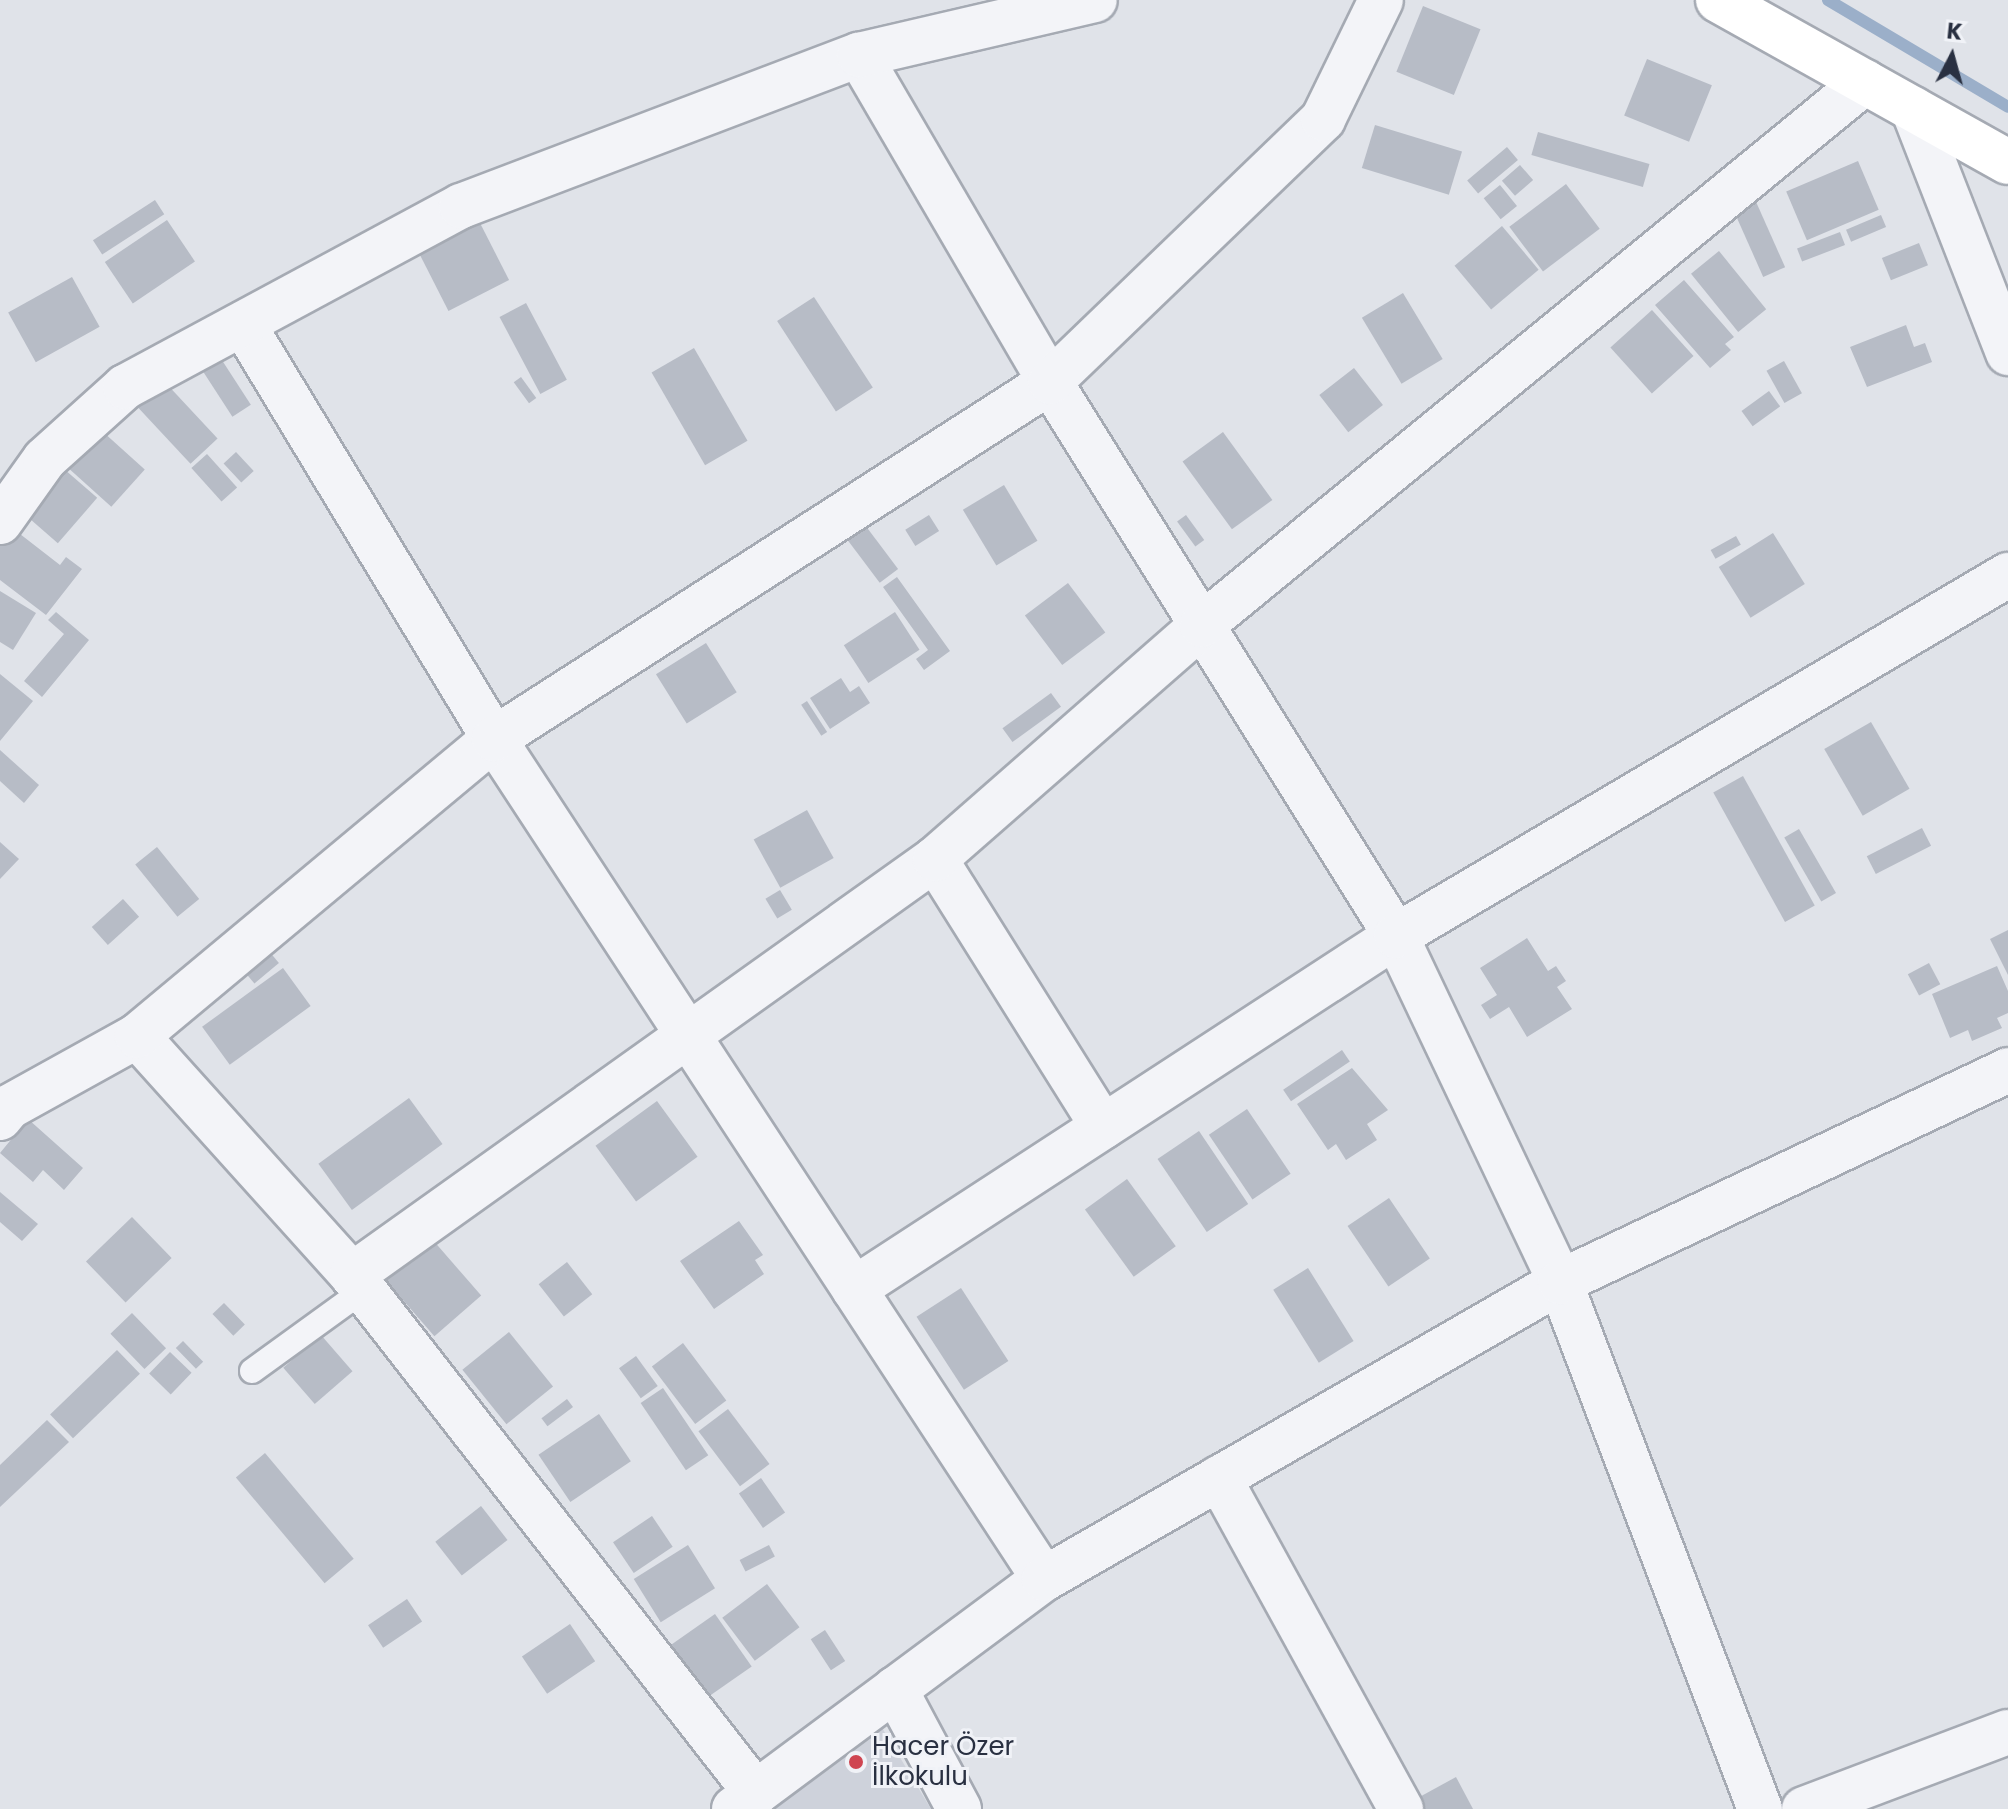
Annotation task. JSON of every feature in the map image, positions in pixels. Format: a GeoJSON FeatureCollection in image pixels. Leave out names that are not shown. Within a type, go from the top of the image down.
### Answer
{"type":"FeatureCollection","features":[{"type":"Feature","properties":{"kind":"street"},"geometry":{"type":"LineString","coordinates":[[0,522],[45,459],[125,387],[461,206],[859,55],[1095,0]]}},
{"type":"Feature","properties":{"kind":"street"},"geometry":{"type":"LineString","coordinates":[[0,1118],[9,1107],[137,1036],[494,739],[1050,382],[1323,119],[1381,0]]}},
{"type":"Feature","properties":{"kind":"street"},"geometry":{"type":"LineString","coordinates":[[1718,0],[2008,162]]}},
{"type":"Feature","properties":{"kind":"street"},"geometry":{"type":"LineString","coordinates":[[859,55],[1050,382],[1396,936],[1560,1282],[1760,1809]]}},
{"type":"Feature","properties":{"kind":"street"},"geometry":{"type":"LineString","coordinates":[[358,1282],[935,859],[1202,625],[1865,82]]}},
{"type":"Feature","properties":{"kind":"street"},"geometry":{"type":"LineString","coordinates":[[1913,109],[2008,353]]}},
{"type":"Feature","properties":{"kind":"street"},"geometry":{"type":"LineString","coordinates":[[243,324],[494,739],[1044,1579]]}},
{"type":"Feature","properties":{"kind":"street"},"geometry":{"type":"LineString","coordinates":[[854,1289],[1396,936],[2008,575]]}},
{"type":"Feature","properties":{"kind":"street"},"geometry":{"type":"LineString","coordinates":[[935,859],[1103,1127]]}},
{"type":"Feature","properties":{"kind":"street"},"geometry":{"type":"LineString","coordinates":[[137,1036],[358,1282],[745,1801],[1044,1579],[1560,1282],[2008,1070]]}},
{"type":"Feature","properties":{"kind":"street"},"geometry":{"type":"LineString","coordinates":[[1219,1478],[1401,1809]]}},
{"type":"Feature","properties":{"kind":"street"},"geometry":{"type":"LineString","coordinates":[[895,1689],[959,1809]]}},
{"type":"Feature","properties":{"kind":"street"},"geometry":{"type":"LineString","coordinates":[[1804,1809],[2008,1732]]}},
{"type":"Feature","properties":{"kind":"lane"},"geometry":{"type":"LineString","coordinates":[[252,1371],[358,1282]]}},
{"type":"Feature","properties":{"kind":"shaded area","name":"Hacer Özer İlkokulu"},"geometry":{"type":"Polygon","coordinates":[[[875,1716],[931,1809],[744,1809],[875,1716]]]}},
{"type":"Feature","properties":{"kind":"building"},"geometry":{"type":"Polygon","coordinates":[[[1423,6],[1480,29],[1454,95],[1396,72],[1423,6]]]}},
{"type":"Feature","properties":{"kind":"building"},"geometry":{"type":"Polygon","coordinates":[[[1647,59],[1712,85],[1689,142],[1624,116],[1647,59]]]}},
{"type":"Feature","properties":{"kind":"building"},"geometry":{"type":"Polygon","coordinates":[[[1375,125],[1462,152],[1449,195],[1362,168],[1375,125]]]}},
{"type":"Feature","properties":{"kind":"building"},"geometry":{"type":"Polygon","coordinates":[[[1538,132],[1650,164],[1643,187],[1531,155],[1538,132]]]}},
{"type":"Feature","properties":{"kind":"building"},"geometry":{"type":"Polygon","coordinates":[[[1507,147],[1518,160],[1478,193],[1467,180],[1507,147]]]}},
{"type":"Feature","properties":{"kind":"building"},"geometry":{"type":"Polygon","coordinates":[[[1858,161],[1879,210],[1807,240],[1786,191],[1858,161]]]}},
{"type":"Feature","properties":{"kind":"building"},"geometry":{"type":"Polygon","coordinates":[[[1520,165],[1533,180],[1515,196],[1502,181],[1520,165]]]}},
{"type":"Feature","properties":{"kind":"building"},"geometry":{"type":"Polygon","coordinates":[[[1566,184],[1600,229],[1543,271],[1509,227],[1566,184]]]}},
{"type":"Feature","properties":{"kind":"building"},"geometry":{"type":"Polygon","coordinates":[[[1500,185],[1517,206],[1501,219],[1484,198],[1500,185]]]}},
{"type":"Feature","properties":{"kind":"building"},"geometry":{"type":"Polygon","coordinates":[[[1753,195],[1785,267],[1763,277],[1731,205],[1753,195]]]}},
{"type":"Feature","properties":{"kind":"building"},"geometry":{"type":"Polygon","coordinates":[[[155,200],[164,214],[102,255],[93,240],[155,200]]]}},
{"type":"Feature","properties":{"kind":"building"},"geometry":{"type":"Polygon","coordinates":[[[1881,215],[1886,227],[1851,242],[1846,230],[1881,215]]]}},
{"type":"Feature","properties":{"kind":"building"},"geometry":{"type":"Polygon","coordinates":[[[167,220],[195,261],[133,303],[105,262],[167,220]]]}},
{"type":"Feature","properties":{"kind":"building"},"geometry":{"type":"Polygon","coordinates":[[[480,223],[509,280],[448,311],[419,254],[480,223]]]}},
{"type":"Feature","properties":{"kind":"building"},"geometry":{"type":"Polygon","coordinates":[[[1502,226],[1539,270],[1491,310],[1455,266],[1502,226]]]}},
{"type":"Feature","properties":{"kind":"building"},"geometry":{"type":"Polygon","coordinates":[[[1840,232],[1845,245],[1802,262],[1797,248],[1840,232]]]}},
{"type":"Feature","properties":{"kind":"building"},"geometry":{"type":"Polygon","coordinates":[[[1919,243],[1928,265],[1891,280],[1882,258],[1919,243]]]}},
{"type":"Feature","properties":{"kind":"building"},"geometry":{"type":"Polygon","coordinates":[[[1719,251],[1766,309],[1738,332],[1691,274],[1719,251]]]}},
{"type":"Feature","properties":{"kind":"building"},"geometry":{"type":"Polygon","coordinates":[[[72,277],[100,327],[36,362],[8,312],[72,277]]]}},
{"type":"Feature","properties":{"kind":"building"},"geometry":{"type":"Polygon","coordinates":[[[1684,280],[1734,337],[1725,344],[1731,350],[1710,368],[1655,305],[1684,280]]]}},
{"type":"Feature","properties":{"kind":"building"},"geometry":{"type":"Polygon","coordinates":[[[1403,293],[1443,359],[1402,384],[1362,318],[1403,293]]]}},
{"type":"Feature","properties":{"kind":"building"},"geometry":{"type":"Polygon","coordinates":[[[814,297],[873,388],[836,412],[777,321],[814,297]]]}},
{"type":"Feature","properties":{"kind":"building"},"geometry":{"type":"Polygon","coordinates":[[[526,303],[567,380],[540,394],[500,317],[526,303]]]}},
{"type":"Feature","properties":{"kind":"building"},"geometry":{"type":"Polygon","coordinates":[[[1652,310],[1693,356],[1652,394],[1610,347],[1652,310]]]}},
{"type":"Feature","properties":{"kind":"building"},"geometry":{"type":"Polygon","coordinates":[[[1906,325],[1914,347],[1925,343],[1932,362],[1867,387],[1850,347],[1906,325]]]}},
{"type":"Feature","properties":{"kind":"building"},"geometry":{"type":"Polygon","coordinates":[[[694,348],[748,441],[705,465],[652,373],[694,348]]]}},
{"type":"Feature","properties":{"kind":"building"},"geometry":{"type":"Polygon","coordinates":[[[216,351],[251,405],[232,417],[198,363],[216,351]]]}},
{"type":"Feature","properties":{"kind":"building"},"geometry":{"type":"Polygon","coordinates":[[[1784,361],[1802,393],[1784,403],[1767,371],[1784,361]]]}},
{"type":"Feature","properties":{"kind":"building"},"geometry":{"type":"Polygon","coordinates":[[[1354,368],[1383,405],[1348,432],[1319,395],[1354,368]]]}},
{"type":"Feature","properties":{"kind":"building"},"geometry":{"type":"Polygon","coordinates":[[[521,377],[536,398],[529,403],[514,382],[521,377]]]}},
{"type":"Feature","properties":{"kind":"building"},"geometry":{"type":"Polygon","coordinates":[[[163,380],[218,439],[190,464],[136,405],[163,380]]]}},
{"type":"Feature","properties":{"kind":"building"},"geometry":{"type":"Polygon","coordinates":[[[1769,391],[1780,406],[1753,426],[1741,411],[1769,391]]]}},
{"type":"Feature","properties":{"kind":"building"},"geometry":{"type":"Polygon","coordinates":[[[92,422],[145,470],[111,507],[59,459],[92,422]]]}},
{"type":"Feature","properties":{"kind":"building"},"geometry":{"type":"Polygon","coordinates":[[[1223,432],[1272,500],[1232,529],[1183,461],[1223,432]]]}},
{"type":"Feature","properties":{"kind":"building"},"geometry":{"type":"Polygon","coordinates":[[[236,452],[254,471],[241,483],[224,464],[236,452]]]}},
{"type":"Feature","properties":{"kind":"building"},"geometry":{"type":"Polygon","coordinates":[[[207,454],[237,487],[222,501],[191,468],[207,454]]]}},
{"type":"Feature","properties":{"kind":"building"},"geometry":{"type":"Polygon","coordinates":[[[64,469],[97,498],[58,543],[25,514],[64,469]]]}},
{"type":"Feature","properties":{"kind":"building"},"geometry":{"type":"Polygon","coordinates":[[[1004,485],[1037,541],[996,565],[963,510],[1004,485]]]}},
{"type":"Feature","properties":{"kind":"building"},"geometry":{"type":"Polygon","coordinates":[[[929,515],[939,531],[915,546],[905,530],[929,515]]]}},
{"type":"Feature","properties":{"kind":"building"},"geometry":{"type":"Polygon","coordinates":[[[1186,515],[1204,540],[1195,547],[1177,521],[1186,515]]]}},
{"type":"Feature","properties":{"kind":"building"},"geometry":{"type":"Polygon","coordinates":[[[865,525],[898,569],[880,583],[847,539],[865,525]]]}},
{"type":"Feature","properties":{"kind":"building"},"geometry":{"type":"Polygon","coordinates":[[[11,527],[60,565],[66,557],[82,569],[46,615],[0,580],[0,541],[11,527]]]}},
{"type":"Feature","properties":{"kind":"building"},"geometry":{"type":"Polygon","coordinates":[[[1773,533],[1805,584],[1751,618],[1719,567],[1773,533]]]}},
{"type":"Feature","properties":{"kind":"building"},"geometry":{"type":"Polygon","coordinates":[[[1736,536],[1741,545],[1715,559],[1711,550],[1736,536]]]}},
{"type":"Feature","properties":{"kind":"building"},"geometry":{"type":"Polygon","coordinates":[[[897,577],[950,651],[924,670],[916,659],[928,650],[883,587],[897,577]]]}},
{"type":"Feature","properties":{"kind":"building"},"geometry":{"type":"Polygon","coordinates":[[[1068,583],[1105,633],[1062,665],[1025,615],[1068,583]]]}},
{"type":"Feature","properties":{"kind":"building"},"geometry":{"type":"Polygon","coordinates":[[[0,591],[36,613],[13,650],[0,642],[0,591]]]}},
{"type":"Feature","properties":{"kind":"building"},"geometry":{"type":"Polygon","coordinates":[[[56,612],[89,640],[42,697],[24,681],[64,634],[48,620],[56,612]]]}},
{"type":"Feature","properties":{"kind":"building"},"geometry":{"type":"Polygon","coordinates":[[[895,612],[920,650],[868,683],[844,645],[895,612]]]}},
{"type":"Feature","properties":{"kind":"building"},"geometry":{"type":"Polygon","coordinates":[[[706,643],[737,692],[687,723],[656,674],[706,643]]]}},
{"type":"Feature","properties":{"kind":"building"},"geometry":{"type":"Polygon","coordinates":[[[0,674],[33,701],[0,741],[0,674]]]}},
{"type":"Feature","properties":{"kind":"building"},"geometry":{"type":"Polygon","coordinates":[[[841,678],[850,692],[859,686],[870,703],[830,729],[810,698],[841,678]]]}},
{"type":"Feature","properties":{"kind":"building"},"geometry":{"type":"Polygon","coordinates":[[[1051,693],[1061,707],[1012,742],[1002,728],[1051,693]]]}},
{"type":"Feature","properties":{"kind":"building"},"geometry":{"type":"Polygon","coordinates":[[[807,701],[827,732],[821,736],[801,705],[807,701]]]}},
{"type":"Feature","properties":{"kind":"building"},"geometry":{"type":"Polygon","coordinates":[[[1871,722],[1910,789],[1863,816],[1824,749],[1871,722]]]}},
{"type":"Feature","properties":{"kind":"building"},"geometry":{"type":"Polygon","coordinates":[[[0,750],[39,785],[24,803],[0,781],[0,750]]]}},
{"type":"Feature","properties":{"kind":"building"},"geometry":{"type":"Polygon","coordinates":[[[1743,776],[1815,905],[1785,922],[1713,792],[1743,776]]]}},
{"type":"Feature","properties":{"kind":"building"},"geometry":{"type":"Polygon","coordinates":[[[807,810],[834,858],[780,888],[754,840],[807,810]]]}},
{"type":"Feature","properties":{"kind":"building"},"geometry":{"type":"Polygon","coordinates":[[[1922,828],[1931,846],[1876,874],[1867,856],[1922,828]]]}},
{"type":"Feature","properties":{"kind":"building"},"geometry":{"type":"Polygon","coordinates":[[[1799,829],[1836,893],[1821,902],[1784,838],[1799,829]]]}},
{"type":"Feature","properties":{"kind":"building"},"geometry":{"type":"Polygon","coordinates":[[[0,842],[19,859],[0,879],[0,842]]]}},
{"type":"Feature","properties":{"kind":"building"},"geometry":{"type":"Polygon","coordinates":[[[157,847],[199,899],[177,917],[135,865],[157,847]]]}},
{"type":"Feature","properties":{"kind":"building"},"geometry":{"type":"Polygon","coordinates":[[[780,890],[792,910],[777,918],[765,899],[780,890]]]}},
{"type":"Feature","properties":{"kind":"building"},"geometry":{"type":"Polygon","coordinates":[[[123,899],[139,917],[108,945],[92,927],[123,899]]]}},
{"type":"Feature","properties":{"kind":"building"},"geometry":{"type":"Polygon","coordinates":[[[2008,930],[2008,975],[1990,939],[2008,930]]]}},
{"type":"Feature","properties":{"kind":"building"},"geometry":{"type":"Polygon","coordinates":[[[1527,938],[1548,971],[1556,966],[1566,981],[1557,987],[1572,1009],[1527,1037],[1509,1007],[1490,1019],[1481,1005],[1497,995],[1480,968],[1527,938]]]}},
{"type":"Feature","properties":{"kind":"building"},"geometry":{"type":"Polygon","coordinates":[[[268,950],[279,963],[254,984],[243,971],[268,950]]]}},
{"type":"Feature","properties":{"kind":"building"},"geometry":{"type":"Polygon","coordinates":[[[1929,963],[1940,984],[1919,995],[1908,974],[1929,963]]]}},
{"type":"Feature","properties":{"kind":"building"},"geometry":{"type":"Polygon","coordinates":[[[1997,966],[2008,991],[2008,1013],[1997,1018],[2002,1028],[1972,1041],[1968,1030],[1950,1038],[1932,994],[1997,966]]]}},
{"type":"Feature","properties":{"kind":"building"},"geometry":{"type":"Polygon","coordinates":[[[283,968],[311,1006],[230,1065],[202,1027],[283,968]]]}},
{"type":"Feature","properties":{"kind":"building"},"geometry":{"type":"Polygon","coordinates":[[[1342,1050],[1350,1062],[1291,1101],[1283,1090],[1342,1050]]]}},
{"type":"Feature","properties":{"kind":"building"},"geometry":{"type":"Polygon","coordinates":[[[1352,1068],[1388,1110],[1367,1124],[1377,1140],[1346,1160],[1336,1144],[1328,1150],[1297,1104],[1352,1068]]]}},
{"type":"Feature","properties":{"kind":"building"},"geometry":{"type":"Polygon","coordinates":[[[409,1098],[443,1144],[352,1210],[318,1164],[409,1098]]]}},
{"type":"Feature","properties":{"kind":"building"},"geometry":{"type":"Polygon","coordinates":[[[657,1101],[698,1157],[636,1201],[596,1146],[657,1101]]]}},
{"type":"Feature","properties":{"kind":"building"},"geometry":{"type":"Polygon","coordinates":[[[1247,1109],[1291,1174],[1252,1199],[1209,1135],[1247,1109]]]}},
{"type":"Feature","properties":{"kind":"building"},"geometry":{"type":"Polygon","coordinates":[[[28,1119],[83,1168],[64,1190],[43,1170],[33,1182],[0,1153],[28,1119]]]}},
{"type":"Feature","properties":{"kind":"building"},"geometry":{"type":"Polygon","coordinates":[[[1199,1131],[1248,1204],[1207,1232],[1158,1159],[1199,1131]]]}},
{"type":"Feature","properties":{"kind":"building"},"geometry":{"type":"Polygon","coordinates":[[[1127,1179],[1176,1246],[1134,1277],[1085,1210],[1127,1179]]]}},
{"type":"Feature","properties":{"kind":"building"},"geometry":{"type":"Polygon","coordinates":[[[0,1192],[38,1224],[22,1241],[0,1222],[0,1192]]]}},
{"type":"Feature","properties":{"kind":"building"},"geometry":{"type":"Polygon","coordinates":[[[1389,1198],[1430,1259],[1388,1286],[1348,1226],[1389,1198]]]}},
{"type":"Feature","properties":{"kind":"building"},"geometry":{"type":"Polygon","coordinates":[[[132,1217],[172,1258],[126,1302],[86,1261],[132,1217]]]}},
{"type":"Feature","properties":{"kind":"building"},"geometry":{"type":"Polygon","coordinates":[[[739,1221],[763,1255],[755,1260],[764,1274],[714,1309],[680,1261],[739,1221]]]}},
{"type":"Feature","properties":{"kind":"building"},"geometry":{"type":"Polygon","coordinates":[[[432,1239],[481,1296],[434,1336],[385,1280],[432,1239]]]}},
{"type":"Feature","properties":{"kind":"building"},"geometry":{"type":"Polygon","coordinates":[[[567,1262],[592,1294],[564,1316],[539,1284],[567,1262]]]}},
{"type":"Feature","properties":{"kind":"building"},"geometry":{"type":"Polygon","coordinates":[[[1308,1268],[1354,1341],[1319,1363],[1273,1290],[1308,1268]]]}},
{"type":"Feature","properties":{"kind":"building"},"geometry":{"type":"Polygon","coordinates":[[[961,1288],[1008,1361],[964,1390],[917,1317],[961,1288]]]}},
{"type":"Feature","properties":{"kind":"building"},"geometry":{"type":"Polygon","coordinates":[[[224,1303],[245,1325],[233,1336],[212,1314],[224,1303]]]}},
{"type":"Feature","properties":{"kind":"building"},"geometry":{"type":"Polygon","coordinates":[[[132,1313],[166,1348],[144,1369],[110,1334],[132,1313]]]}},
{"type":"Feature","properties":{"kind":"building"},"geometry":{"type":"Polygon","coordinates":[[[509,1332],[553,1386],[506,1424],[462,1370],[509,1332]]]}},
{"type":"Feature","properties":{"kind":"building"},"geometry":{"type":"Polygon","coordinates":[[[321,1335],[352,1371],[315,1404],[283,1368],[321,1335]]]}},
{"type":"Feature","properties":{"kind":"building"},"geometry":{"type":"Polygon","coordinates":[[[183,1341],[203,1362],[196,1369],[176,1348],[183,1341]]]}},
{"type":"Feature","properties":{"kind":"building"},"geometry":{"type":"Polygon","coordinates":[[[683,1343],[726,1401],[695,1424],[652,1366],[683,1343]]]}},
{"type":"Feature","properties":{"kind":"building"},"geometry":{"type":"Polygon","coordinates":[[[117,1350],[140,1374],[73,1438],[50,1415],[117,1350]]]}},
{"type":"Feature","properties":{"kind":"building"},"geometry":{"type":"Polygon","coordinates":[[[170,1352],[192,1373],[171,1394],[149,1374],[170,1352]]]}},
{"type":"Feature","properties":{"kind":"building"},"geometry":{"type":"Polygon","coordinates":[[[636,1356],[658,1386],[641,1398],[619,1368],[636,1356]]]}},
{"type":"Feature","properties":{"kind":"building"},"geometry":{"type":"Polygon","coordinates":[[[663,1388],[708,1455],[686,1470],[641,1403],[663,1388]]]}},
{"type":"Feature","properties":{"kind":"building"},"geometry":{"type":"Polygon","coordinates":[[[567,1399],[573,1407],[547,1426],[541,1418],[567,1399]]]}},
{"type":"Feature","properties":{"kind":"building"},"geometry":{"type":"Polygon","coordinates":[[[728,1409],[770,1464],[740,1486],[698,1431],[728,1409]]]}},
{"type":"Feature","properties":{"kind":"building"},"geometry":{"type":"Polygon","coordinates":[[[599,1414],[631,1461],[570,1502],[538,1455],[599,1414]]]}},
{"type":"Feature","properties":{"kind":"building"},"geometry":{"type":"Polygon","coordinates":[[[47,1420],[69,1442],[0,1507],[0,1465],[47,1420]]]}},
{"type":"Feature","properties":{"kind":"building"},"geometry":{"type":"Polygon","coordinates":[[[265,1453],[354,1559],[325,1583],[236,1477],[265,1453]]]}},
{"type":"Feature","properties":{"kind":"building"},"geometry":{"type":"Polygon","coordinates":[[[761,1478],[785,1512],[763,1528],[739,1493],[761,1478]]]}},
{"type":"Feature","properties":{"kind":"building"},"geometry":{"type":"Polygon","coordinates":[[[481,1506],[507,1540],[462,1576],[435,1542],[481,1506]]]}},
{"type":"Feature","properties":{"kind":"building"},"geometry":{"type":"Polygon","coordinates":[[[652,1516],[673,1547],[634,1573],[613,1542],[652,1516]]]}},
{"type":"Feature","properties":{"kind":"building"},"geometry":{"type":"Polygon","coordinates":[[[688,1545],[715,1588],[661,1622],[634,1579],[688,1545]]]}},
{"type":"Feature","properties":{"kind":"building"},"geometry":{"type":"Polygon","coordinates":[[[769,1545],[775,1557],[745,1572],[740,1560],[769,1545]]]}},
{"type":"Feature","properties":{"kind":"building"},"geometry":{"type":"Polygon","coordinates":[[[767,1584],[799,1627],[755,1661],[722,1618],[767,1584]]]}},
{"type":"Feature","properties":{"kind":"building"},"geometry":{"type":"Polygon","coordinates":[[[407,1599],[422,1621],[383,1648],[368,1625],[407,1599]]]}},
{"type":"Feature","properties":{"kind":"building"},"geometry":{"type":"Polygon","coordinates":[[[715,1614],[752,1666],[703,1701],[666,1648],[715,1614]]]}},
{"type":"Feature","properties":{"kind":"building"},"geometry":{"type":"Polygon","coordinates":[[[570,1624],[595,1661],[547,1694],[522,1656],[570,1624]]]}},
{"type":"Feature","properties":{"kind":"building"},"geometry":{"type":"Polygon","coordinates":[[[825,1630],[845,1661],[831,1670],[811,1639],[825,1630]]]}},
{"type":"Feature","properties":{"kind":"building"},"geometry":{"type":"Polygon","coordinates":[[[1456,1777],[1473,1809],[1419,1809],[1414,1800],[1456,1777]]]}},
{"type":"Feature","properties":{"kind":"waterway"},"geometry":{"type":"LineString","coordinates":[[1828,0],[2008,107]]}},
{"type":"Feature","properties":{"kind":"place","name":"Hacer Özer İlkokulu"},"geometry":{"type":"Point","coordinates":[856,1762]}}]}
